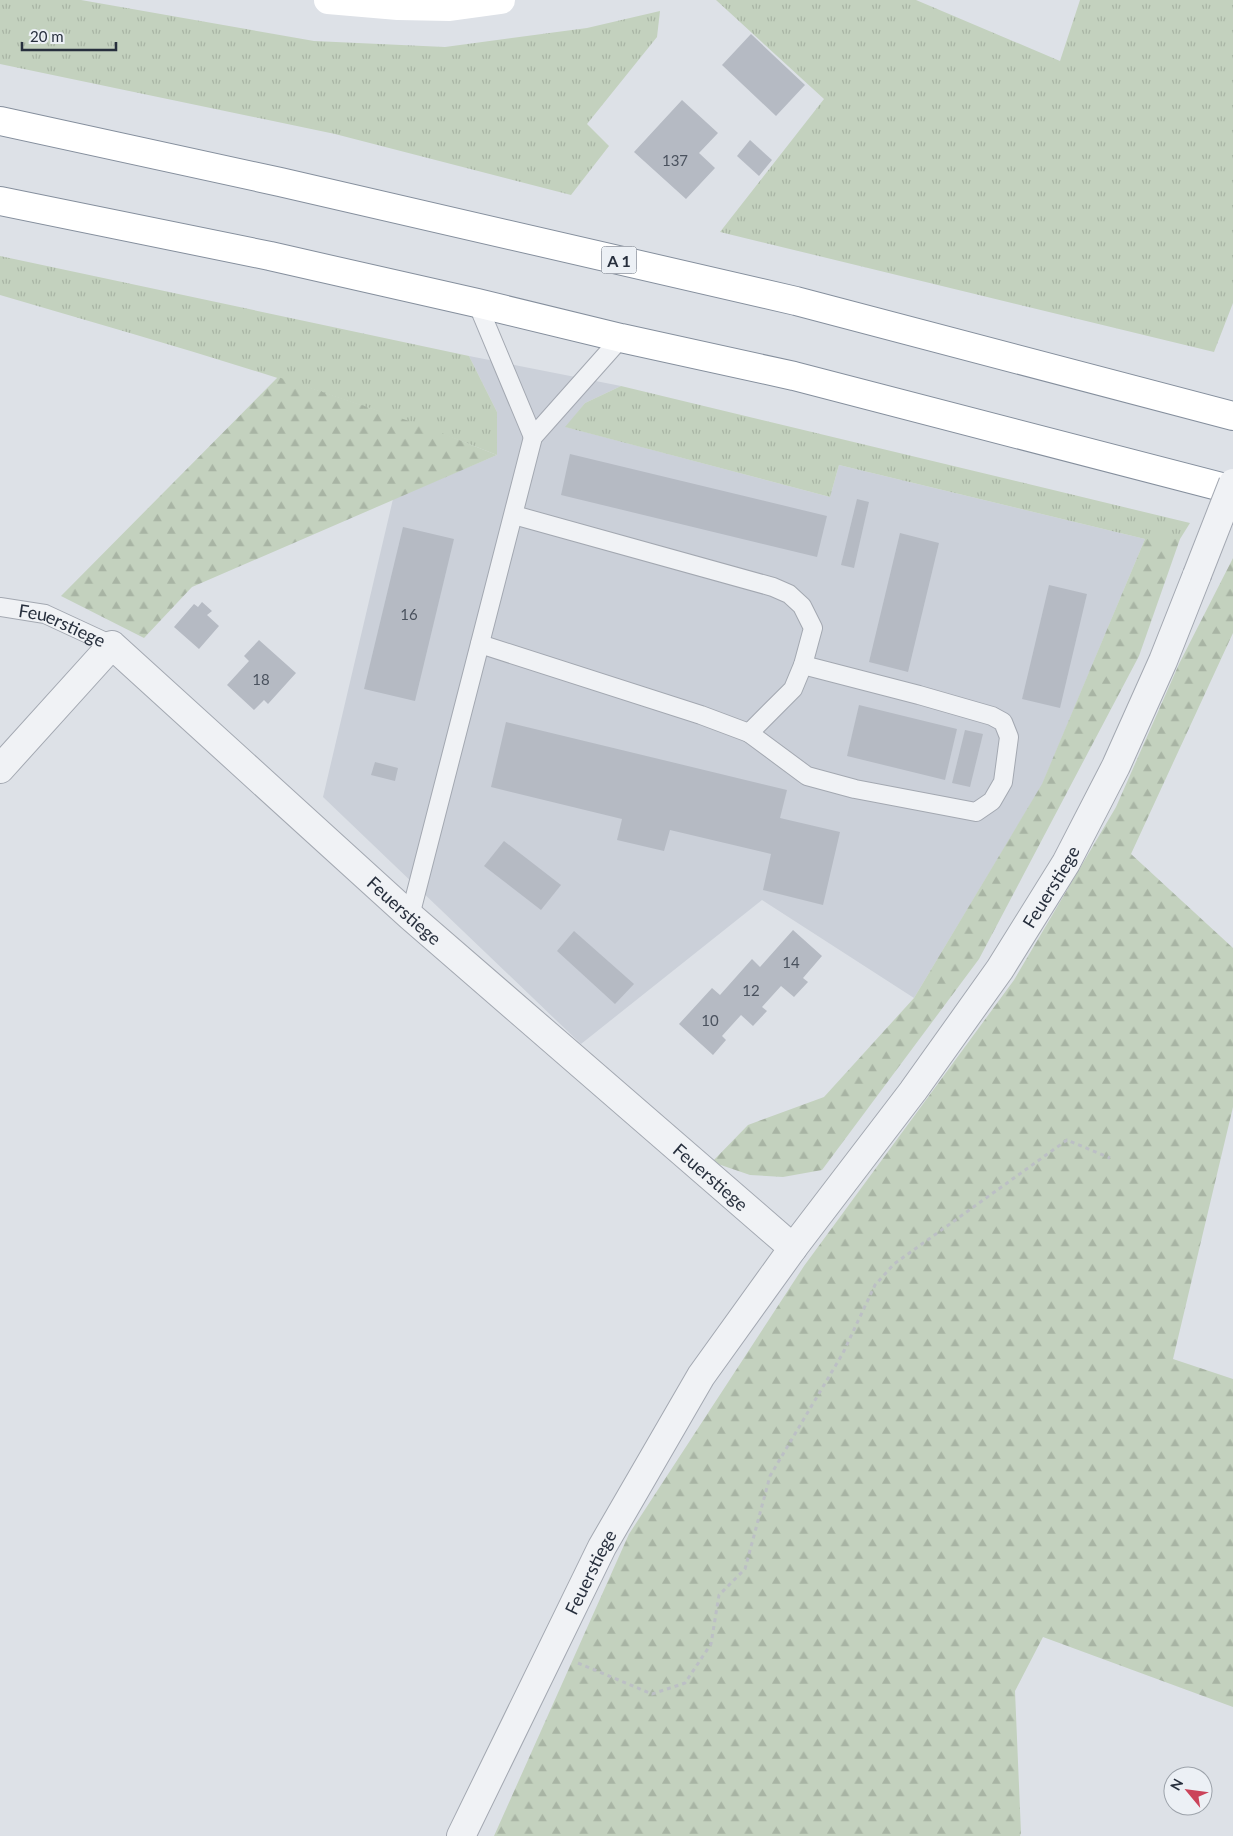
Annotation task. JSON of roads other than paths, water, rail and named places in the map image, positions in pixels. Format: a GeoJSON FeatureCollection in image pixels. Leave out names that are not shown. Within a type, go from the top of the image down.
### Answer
{"type":"FeatureCollection","features":[{"type":"Feature","properties":{"kind":"main road"},"geometry":{"type":"LineString","coordinates":[[328,0],[398,6],[450,7],[501,0]]}},
{"type":"Feature","properties":{"kind":"main road","name":"A 1"},"geometry":{"type":"LineString","coordinates":[[0,121],[280,182],[796,301],[1233,416]]}},
{"type":"Feature","properties":{"kind":"main road"},"geometry":{"type":"LineString","coordinates":[[0,201],[270,256],[794,376],[1233,490]]}},
{"type":"Feature","properties":{"kind":"street","name":"Feuerstiege"},"geometry":{"type":"LineString","coordinates":[[461,1836],[602,1547],[701,1376],[793,1248],[913,1091],[994,977],[1066,863],[1116,766],[1163,661],[1233,484]]}},
{"type":"Feature","properties":{"kind":"street","name":"Feuerstiege"},"geometry":{"type":"LineString","coordinates":[[112,645],[410,916],[793,1248]]}},
{"type":"Feature","properties":{"kind":"street"},"geometry":{"type":"LineString","coordinates":[[0,769],[112,645]]}},
{"type":"Feature","properties":{"kind":"lane"},"geometry":{"type":"LineString","coordinates":[[477,303],[533,437]]}},
{"type":"Feature","properties":{"kind":"lane"},"geometry":{"type":"LineString","coordinates":[[410,916],[533,437],[622,338]]}},
{"type":"Feature","properties":{"kind":"lane"},"geometry":{"type":"LineString","coordinates":[[514,515],[772,587],[789,594],[802,606],[813,628],[803,665],[792,688],[749,733]]}},
{"type":"Feature","properties":{"kind":"lane","name":"Feuerstiege"},"geometry":{"type":"LineString","coordinates":[[0,607],[45,614],[112,645]]}},
{"type":"Feature","properties":{"kind":"lane"},"geometry":{"type":"LineString","coordinates":[[480,644],[701,715],[749,733],[807,776],[855,789],[976,812],[992,801],[1003,782],[1009,737],[1004,722],[992,716],[919,694],[803,665]]}}]}
